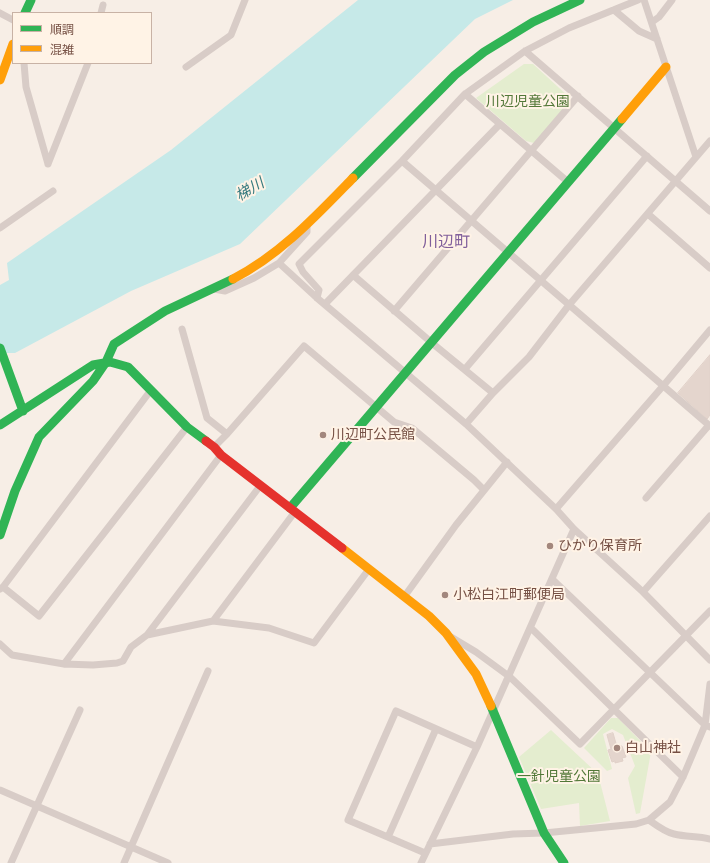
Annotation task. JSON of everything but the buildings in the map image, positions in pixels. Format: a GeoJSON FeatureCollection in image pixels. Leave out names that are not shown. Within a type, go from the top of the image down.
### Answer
{"type":"FeatureCollection","features":[{"type":"Feature","properties":{"kind":"street"},"geometry":{"type":"LineString","coordinates":[[25,12],[31,0]]}},
{"type":"Feature","properties":{"kind":"street"},"geometry":{"type":"LineString","coordinates":[[186,67],[230,35],[245,0]]}},
{"type":"Feature","properties":{"kind":"street"},"geometry":{"type":"LineString","coordinates":[[0,535],[15,491],[39,437],[93,381],[106,362],[114,344],[165,311],[243,274],[270,256],[307,225],[455,75],[484,52],[533,22],[580,0]]}},
{"type":"Feature","properties":{"kind":"street"},"geometry":{"type":"LineString","coordinates":[[317,298],[319,290],[303,272],[299,264],[402,161],[466,94],[525,51],[569,28],[638,0]]}},
{"type":"Feature","properties":{"kind":"street"},"geometry":{"type":"LineString","coordinates":[[644,0],[696,157]]}},
{"type":"Feature","properties":{"kind":"street"},"geometry":{"type":"LineString","coordinates":[[652,22],[659,17],[672,0]]}},
{"type":"Feature","properties":{"kind":"street"},"geometry":{"type":"LineString","coordinates":[[101,12],[103,5]]}},
{"type":"Feature","properties":{"kind":"street"},"geometry":{"type":"LineString","coordinates":[[614,10],[639,31],[658,39]]}},
{"type":"Feature","properties":{"kind":"street"},"geometry":{"type":"LineString","coordinates":[[0,13],[12,19]]}},
{"type":"Feature","properties":{"kind":"street"},"geometry":{"type":"LineString","coordinates":[[0,77],[12,47]]}},
{"type":"Feature","properties":{"kind":"street"},"geometry":{"type":"LineString","coordinates":[[525,51],[615,127],[710,211]]}},
{"type":"Feature","properties":{"kind":"street"},"geometry":{"type":"LineString","coordinates":[[24,64],[26,87],[48,164],[88,64]]}},
{"type":"Feature","properties":{"kind":"street"},"geometry":{"type":"LineString","coordinates":[[213,621],[292,510],[376,407],[666,67]]}},
{"type":"Feature","properties":{"kind":"street"},"geometry":{"type":"LineString","coordinates":[[466,94],[568,182]]}},
{"type":"Feature","properties":{"kind":"street"},"geometry":{"type":"LineString","coordinates":[[394,311],[578,96]]}},
{"type":"Feature","properties":{"kind":"street"},"geometry":{"type":"LineString","coordinates":[[325,304],[500,124]]}},
{"type":"Feature","properties":{"kind":"street"},"geometry":{"type":"LineString","coordinates":[[466,424],[493,393],[529,357],[569,305],[710,141]]}},
{"type":"Feature","properties":{"kind":"street"},"geometry":{"type":"LineString","coordinates":[[465,369],[647,156]]}},
{"type":"Feature","properties":{"kind":"street"},"geometry":{"type":"LineString","coordinates":[[402,161],[710,426],[646,498]]}},
{"type":"Feature","properties":{"kind":"street"},"geometry":{"type":"LineString","coordinates":[[0,228],[53,191]]}},
{"type":"Feature","properties":{"kind":"street"},"geometry":{"type":"LineString","coordinates":[[648,214],[710,268]]}},
{"type":"Feature","properties":{"kind":"street"},"geometry":{"type":"LineString","coordinates":[[214,289],[225,291],[254,278],[279,263],[307,232],[307,225]]}},
{"type":"Feature","properties":{"kind":"street"},"geometry":{"type":"LineString","coordinates":[[279,263],[317,298],[466,424],[556,509],[574,529],[643,592],[710,660]]}},
{"type":"Feature","properties":{"kind":"street"},"geometry":{"type":"LineString","coordinates":[[353,275],[493,393]]}},
{"type":"Feature","properties":{"kind":"street"},"geometry":{"type":"LineString","coordinates":[[182,329],[207,418],[228,434]]}},
{"type":"Feature","properties":{"kind":"street"},"geometry":{"type":"LineString","coordinates":[[556,509],[710,330]]}},
{"type":"Feature","properties":{"kind":"street"},"geometry":{"type":"LineString","coordinates":[[214,447],[228,434],[304,346],[394,422],[412,428],[484,490]]}},
{"type":"Feature","properties":{"kind":"street"},"geometry":{"type":"LineString","coordinates":[[0,348],[23,410]]}},
{"type":"Feature","properties":{"kind":"street"},"geometry":{"type":"LineString","coordinates":[[0,425],[93,365],[106,362],[116,362],[128,367],[187,427],[214,447],[220,455],[370,569],[429,616],[446,634],[476,674],[494,712],[544,833],[564,863]]}},
{"type":"Feature","properties":{"kind":"street"},"geometry":{"type":"LineString","coordinates":[[151,390],[2,588],[39,616],[187,427]]}},
{"type":"Feature","properties":{"kind":"street"},"geometry":{"type":"LineString","coordinates":[[64,664],[220,455]]}},
{"type":"Feature","properties":{"kind":"street"},"geometry":{"type":"LineString","coordinates":[[404,597],[456,526],[507,462]]}},
{"type":"Feature","properties":{"kind":"street"},"geometry":{"type":"LineString","coordinates":[[0,644],[12,655],[64,664],[94,665],[123,661],[131,647],[147,635],[260,486]]}},
{"type":"Feature","properties":{"kind":"street"},"geometry":{"type":"LineString","coordinates":[[643,592],[710,516]]}},
{"type":"Feature","properties":{"kind":"street"},"geometry":{"type":"LineString","coordinates":[[421,863],[494,712],[574,529]]}},
{"type":"Feature","properties":{"kind":"street"},"geometry":{"type":"LineString","coordinates":[[147,635],[213,621],[269,628],[314,643],[370,569]]}},
{"type":"Feature","properties":{"kind":"street"},"geometry":{"type":"LineString","coordinates":[[552,579],[707,726]]}},
{"type":"Feature","properties":{"kind":"street"},"geometry":{"type":"LineString","coordinates":[[446,634],[476,652],[510,677],[580,744],[710,611]]}},
{"type":"Feature","properties":{"kind":"street"},"geometry":{"type":"LineString","coordinates":[[531,628],[683,776]]}},
{"type":"Feature","properties":{"kind":"street"},"geometry":{"type":"LineString","coordinates":[[124,863],[208,671]]}},
{"type":"Feature","properties":{"kind":"street"},"geometry":{"type":"LineString","coordinates":[[430,844],[513,834],[544,833],[636,824],[648,820],[670,802],[707,726],[710,684]]}},
{"type":"Feature","properties":{"kind":"street"},"geometry":{"type":"LineString","coordinates":[[11,863],[80,710]]}},
{"type":"Feature","properties":{"kind":"street"},"geometry":{"type":"LineString","coordinates":[[425,853],[348,820],[396,711],[477,747]]}},
{"type":"Feature","properties":{"kind":"street"},"geometry":{"type":"LineString","coordinates":[[388,837],[436,729]]}},
{"type":"Feature","properties":{"kind":"street"},"geometry":{"type":"LineString","coordinates":[[0,790],[168,863]]}},
{"type":"Feature","properties":{"kind":"street"},"geometry":{"type":"LineString","coordinates":[[648,820],[673,834],[710,839]]}},
{"type":"Feature","properties":{"kind":"green space","name":"川辺児童公園"},"geometry":{"type":"Polygon","coordinates":[[[524,64],[533,64],[569,97],[570,102],[534,143],[526,141],[476,98],[524,64]]]}},
{"type":"Feature","properties":{"kind":"green space"},"geometry":{"type":"Polygon","coordinates":[[[611,718],[618,718],[651,752],[640,813],[636,814],[628,778],[635,766],[623,735],[612,729],[603,734],[612,769],[607,771],[584,748],[611,718]]]}},
{"type":"Feature","properties":{"kind":"green space","name":"一針児童公園"},"geometry":{"type":"Polygon","coordinates":[[[551,730],[598,774],[610,821],[580,826],[579,803],[541,809],[519,757],[551,730]]]}},
{"type":"Feature","properties":{"kind":"water","name":"梯川"},"geometry":{"type":"Polygon","coordinates":[[[358,0],[513,0],[475,19],[240,244],[131,291],[15,353],[0,353],[0,285],[9,280],[7,263],[171,150],[358,0]]]}},
{"type":"Feature","properties":{"kind":"traffic: fast"},"geometry":{"type":"LineString","coordinates":[[25,12],[31,0]]}},
{"type":"Feature","properties":{"kind":"traffic: fast"},"geometry":{"type":"LineString","coordinates":[[353,178],[455,75],[484,52],[533,22],[580,0]]}},
{"type":"Feature","properties":{"kind":"traffic: fast"},"geometry":{"type":"LineString","coordinates":[[290,508],[622,119]]}},
{"type":"Feature","properties":{"kind":"traffic: fast"},"geometry":{"type":"LineString","coordinates":[[0,535],[15,491],[39,437],[93,381],[106,362],[114,344],[165,311],[233,279]]}},
{"type":"Feature","properties":{"kind":"traffic: fast"},"geometry":{"type":"LineString","coordinates":[[0,348],[23,411]]}},
{"type":"Feature","properties":{"kind":"traffic: fast"},"geometry":{"type":"LineString","coordinates":[[0,425],[93,365],[110,362],[128,367],[187,427],[206,441]]}},
{"type":"Feature","properties":{"kind":"traffic: fast"},"geometry":{"type":"LineString","coordinates":[[491,706],[544,833],[564,863]]}},
{"type":"Feature","properties":{"kind":"traffic: slow"},"geometry":{"type":"LineString","coordinates":[[0,80],[12,47]]}},
{"type":"Feature","properties":{"kind":"traffic: slow"},"geometry":{"type":"LineString","coordinates":[[622,119],[666,67]]}},
{"type":"Feature","properties":{"kind":"traffic: slow"},"geometry":{"type":"LineString","coordinates":[[233,279],[282,247],[353,178]]}},
{"type":"Feature","properties":{"kind":"traffic: slow"},"geometry":{"type":"LineString","coordinates":[[342,548],[429,616],[446,633],[476,674],[491,706]]}},
{"type":"Feature","properties":{"kind":"traffic: jam"},"geometry":{"type":"LineString","coordinates":[[206,441],[221,455],[342,548]]}},
{"type":"Feature","properties":{"kind":"place","name":"川辺町公民館"},"geometry":{"type":"Point","coordinates":[323,435]}},
{"type":"Feature","properties":{"kind":"place","name":"ひかり保育所"},"geometry":{"type":"Point","coordinates":[550,546]}},
{"type":"Feature","properties":{"kind":"place","name":"小松白江町郵便局"},"geometry":{"type":"Point","coordinates":[445,595]}},
{"type":"Feature","properties":{"kind":"place","name":"白山神社"},"geometry":{"type":"Point","coordinates":[617,748]}},
{"type":"Feature","properties":{"kind":"district","name":"川辺町"},"geometry":{"type":"Point","coordinates":[446,243]}}]}
